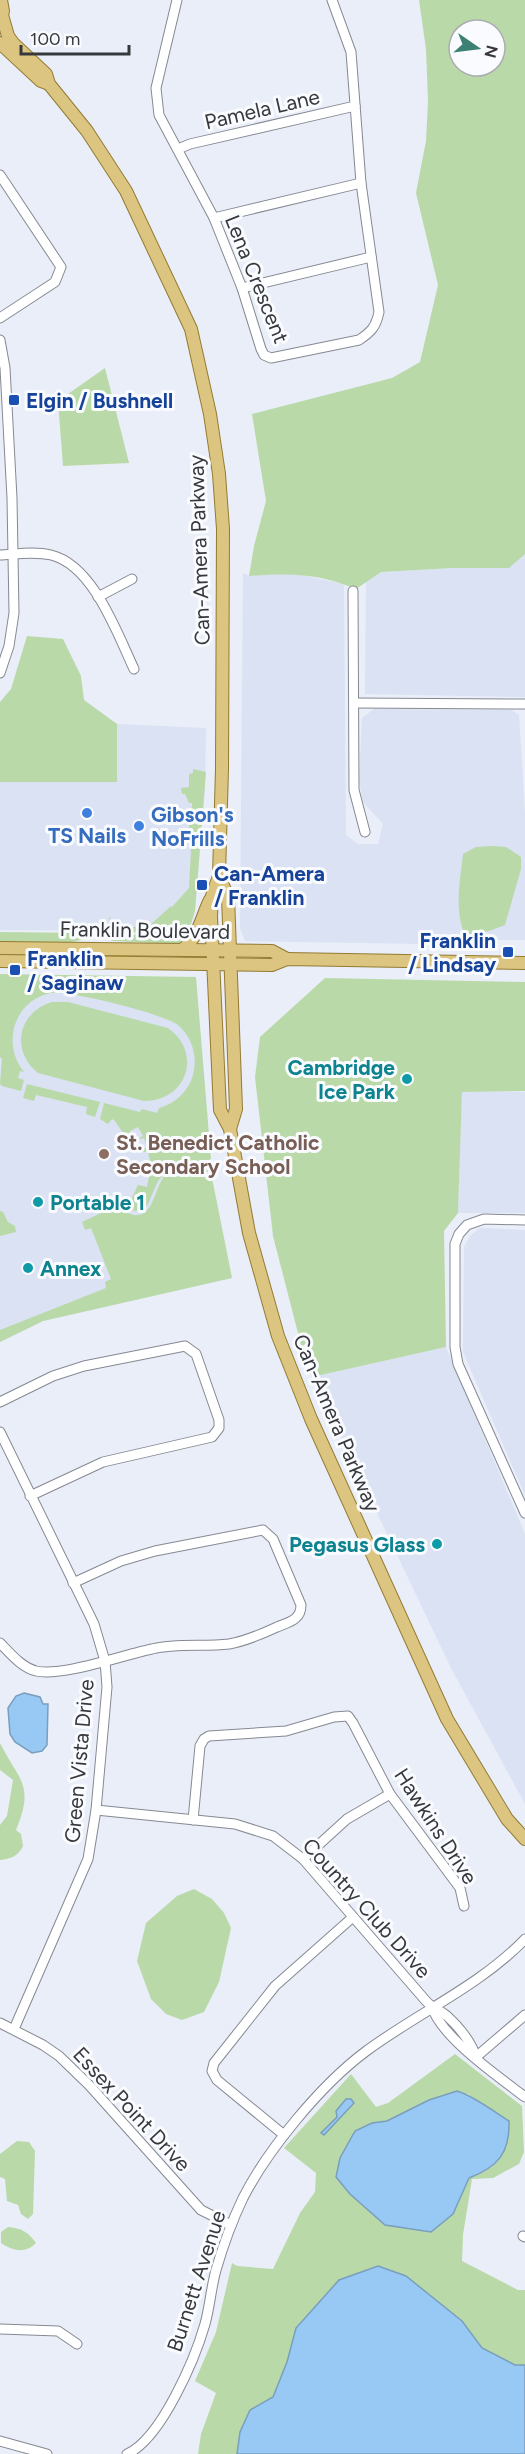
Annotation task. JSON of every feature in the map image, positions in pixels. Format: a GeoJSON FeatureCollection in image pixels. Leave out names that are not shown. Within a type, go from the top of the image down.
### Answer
{"type":"FeatureCollection","features":[{"type":"Feature","properties":{"kind":"main road","name":"Can-Amera Parkway"},"geometry":{"type":"LineString","coordinates":[[3,8],[8,36],[46,74],[49,84],[87,130],[126,190],[191,329],[210,414],[219,474],[223,529],[219,876],[212,896],[219,1110],[230,1130],[249,1233],[278,1336],[310,1419],[447,1719],[507,1819],[525,1839]]}},
{"type":"Feature","properties":{"kind":"main road","name":"Can-Amera Parkway"},"geometry":{"type":"LineString","coordinates":[[0,43],[40,81],[49,84]]}},
{"type":"Feature","properties":{"kind":"main road","name":"Can-Amera Parkway"},"geometry":{"type":"LineString","coordinates":[[219,876],[228,897],[229,964],[237,1109],[230,1130]]}},
{"type":"Feature","properties":{"kind":"main road"},"geometry":{"type":"LineString","coordinates":[[182,950],[191,943],[196,935],[212,896]]}},
{"type":"Feature","properties":{"kind":"main road","name":"Franklin Boulevard"},"geometry":{"type":"LineString","coordinates":[[0,948],[272,951],[287,959]]}},
{"type":"Feature","properties":{"kind":"main road","name":"Franklin Boulevard"},"geometry":{"type":"LineString","coordinates":[[0,961],[272,965],[287,959],[525,963]]}},
{"type":"Feature","properties":{"kind":"street","name":"Lena Crescent"},"geometry":{"type":"LineString","coordinates":[[177,0],[156,88],[159,115],[214,218],[242,288],[261,349],[267,358],[359,340],[371,332],[379,312],[361,183],[351,52],[332,0]]}},
{"type":"Feature","properties":{"kind":"street","name":"Pamela Lane"},"geometry":{"type":"LineString","coordinates":[[178,149],[190,144],[355,106]]}},
{"type":"Feature","properties":{"kind":"street"},"geometry":{"type":"LineString","coordinates":[[0,175],[61,267],[59,277],[55,282],[0,318]]}},
{"type":"Feature","properties":{"kind":"street"},"geometry":{"type":"LineString","coordinates":[[214,218],[361,183]]}},
{"type":"Feature","properties":{"kind":"street"},"geometry":{"type":"LineString","coordinates":[[242,288],[371,257]]}},
{"type":"Feature","properties":{"kind":"street"},"geometry":{"type":"LineString","coordinates":[[0,340],[4,355],[3,399],[13,554],[14,613],[13,630],[0,673]]}},
{"type":"Feature","properties":{"kind":"street"},"geometry":{"type":"LineString","coordinates":[[0,555],[45,554],[62,559],[78,569],[98,597],[134,669]]}},
{"type":"Feature","properties":{"kind":"street"},"geometry":{"type":"LineString","coordinates":[[98,597],[132,579]]}},
{"type":"Feature","properties":{"kind":"street"},"geometry":{"type":"LineString","coordinates":[[353,591],[354,790],[365,831]]}},
{"type":"Feature","properties":{"kind":"street"},"geometry":{"type":"LineString","coordinates":[[355,703],[525,704]]}},
{"type":"Feature","properties":{"kind":"street"},"geometry":{"type":"LineString","coordinates":[[525,1220],[484,1219],[467,1225],[459,1234],[455,1245],[455,1347],[458,1364],[525,1513]]}},
{"type":"Feature","properties":{"kind":"street"},"geometry":{"type":"LineString","coordinates":[[0,1402],[53,1376],[84,1366],[185,1346],[196,1354],[219,1420],[219,1428],[212,1437],[103,1462],[30,1496]]}},
{"type":"Feature","properties":{"kind":"street","name":"Green Vista Drive"},"geometry":{"type":"LineString","coordinates":[[0,1432],[94,1624],[105,1661],[106,1687],[96,1810],[88,1859],[14,2029]]}},
{"type":"Feature","properties":{"kind":"street"},"geometry":{"type":"LineString","coordinates":[[0,1643],[22,1664],[36,1671],[54,1671],[154,1648],[229,1644],[249,1639],[295,1620],[299,1617],[301,1605],[273,1539],[263,1530],[155,1551],[121,1561],[73,1583]]}},
{"type":"Feature","properties":{"kind":"street","name":"Hawkins Drive"},"geometry":{"type":"LineString","coordinates":[[192,1820],[200,1746],[209,1736],[286,1731],[342,1715],[348,1716],[390,1794],[460,1888],[464,1906]]}},
{"type":"Feature","properties":{"kind":"street"},"geometry":{"type":"LineString","coordinates":[[303,1859],[347,1820],[390,1794]]}},
{"type":"Feature","properties":{"kind":"street","name":"Country Club Drive"},"geometry":{"type":"LineString","coordinates":[[96,1810],[254,1828],[273,1836],[303,1859],[432,2007],[445,2014],[472,2045],[476,2057],[525,2097]]}},
{"type":"Feature","properties":{"kind":"street"},"geometry":{"type":"LineString","coordinates":[[284,2135],[217,2080],[212,2071],[213,2063],[257,2005],[275,1986],[353,1917]]}},
{"type":"Feature","properties":{"kind":"street","name":"Burnett Avenue"},"geometry":{"type":"LineString","coordinates":[[127,2454],[148,2440],[182,2380],[206,2322],[215,2272],[231,2225],[252,2182],[284,2135],[365,2052],[492,1968],[525,1939]]}},
{"type":"Feature","properties":{"kind":"street"},"geometry":{"type":"LineString","coordinates":[[476,2057],[525,2014]]}},
{"type":"Feature","properties":{"kind":"street","name":"Essex Point Drive"},"geometry":{"type":"LineString","coordinates":[[0,2023],[59,2056],[201,2210],[231,2225]]}},
{"type":"Feature","properties":{"kind":"street"},"geometry":{"type":"LineString","coordinates":[[0,2329],[58,2331],[77,2344]]}},
{"type":"Feature","properties":{"kind":"street"},"geometry":{"type":"LineString","coordinates":[[0,2441],[47,2454]]}},
{"type":"Feature","properties":{"kind":"shaded area"},"geometry":{"type":"Polygon","coordinates":[[[525,554],[525,697],[365,694],[366,582],[381,572],[508,568],[525,554]]]}},
{"type":"Feature","properties":{"kind":"shaded area"},"geometry":{"type":"Polygon","coordinates":[[[243,573],[250,576],[292,573],[344,584],[346,835],[358,844],[378,844],[383,824],[363,802],[359,780],[362,718],[374,709],[511,710],[519,715],[525,813],[525,940],[488,940],[487,945],[245,941],[240,928],[243,573]]]}},
{"type":"Feature","properties":{"kind":"shaded area"},"geometry":{"type":"Polygon","coordinates":[[[117,724],[206,728],[205,788],[195,911],[190,929],[186,935],[138,931],[0,930],[0,782],[117,782],[117,724]]]}},
{"type":"Feature","properties":{"kind":"shaded area","name":"St. Benedict Catholic Secondary School"},"geometry":{"type":"Polygon","coordinates":[[[0,975],[140,977],[197,1032],[208,1160],[232,1278],[43,1321],[0,1342],[0,975]]]}},
{"type":"Feature","properties":{"kind":"shaded area"},"geometry":{"type":"Polygon","coordinates":[[[462,1091],[525,1092],[525,1213],[458,1213],[462,1091]]]}},
{"type":"Feature","properties":{"kind":"shaded area"},"geometry":{"type":"Polygon","coordinates":[[[480,1228],[525,1230],[525,1495],[463,1352],[464,1247],[470,1236],[480,1228]]]}},
{"type":"Feature","properties":{"kind":"shaded area"},"geometry":{"type":"Polygon","coordinates":[[[446,1347],[525,1534],[525,1804],[451,1668],[312,1377],[446,1347]]]}},
{"type":"Feature","properties":{"kind":"green space"},"geometry":{"type":"Polygon","coordinates":[[[419,0],[525,0],[525,554],[509,568],[381,572],[356,589],[304,575],[249,576],[266,501],[252,414],[392,378],[420,362],[438,285],[416,193],[426,141],[428,101],[426,49],[419,0]]]}},
{"type":"Feature","properties":{"kind":"green space"},"geometry":{"type":"Polygon","coordinates":[[[105,368],[129,463],[63,466],[58,401],[105,368]]]}},
{"type":"Feature","properties":{"kind":"green space"},"geometry":{"type":"Polygon","coordinates":[[[27,636],[63,639],[81,676],[84,700],[117,724],[117,782],[0,782],[0,702],[11,689],[27,636]]]}},
{"type":"Feature","properties":{"kind":"green space"},"geometry":{"type":"Polygon","coordinates":[[[193,769],[206,772],[195,911],[188,933],[186,935],[104,931],[108,929],[110,915],[111,927],[148,927],[172,907],[189,888],[191,833],[189,832],[189,818],[192,803],[189,803],[185,794],[182,794],[181,788],[189,787],[189,774],[193,773],[193,769]]]}},
{"type":"Feature","properties":{"kind":"green space"},"geometry":{"type":"Polygon","coordinates":[[[476,847],[506,847],[521,857],[521,869],[505,925],[465,936],[459,905],[463,854],[476,847]]]}},
{"type":"Feature","properties":{"kind":"green space"},"geometry":{"type":"Polygon","coordinates":[[[0,932],[91,933],[86,938],[76,941],[35,943],[0,942],[0,932]]]}},
{"type":"Feature","properties":{"kind":"green space"},"geometry":{"type":"Polygon","coordinates":[[[103,933],[187,937],[186,941],[180,944],[112,941],[103,933]]]}},
{"type":"Feature","properties":{"kind":"green space"},"geometry":{"type":"Polygon","coordinates":[[[0,974],[196,977],[211,1159],[192,1167],[169,1169],[158,1181],[147,1206],[136,1211],[123,1208],[131,1200],[138,1185],[147,1187],[149,1177],[141,1175],[149,1174],[150,1164],[141,1164],[150,1161],[148,1152],[140,1152],[147,1147],[144,1138],[136,1140],[143,1136],[138,1127],[130,1131],[131,1145],[115,1121],[112,1119],[108,1124],[100,1119],[104,1103],[140,1112],[142,1109],[157,1113],[159,1108],[172,1103],[190,1083],[194,1070],[195,1058],[190,1040],[178,1025],[155,1015],[95,999],[51,993],[38,997],[28,1004],[15,1025],[13,1049],[24,1072],[20,1071],[18,1078],[24,1080],[21,1091],[2,1086],[0,1084],[2,1059],[0,1057],[0,974]]]}},
{"type":"Feature","properties":{"kind":"green space"},"geometry":{"type":"Polygon","coordinates":[[[325,978],[525,982],[525,1091],[462,1092],[458,1213],[444,1231],[446,1347],[312,1377],[307,1368],[273,1236],[255,1077],[260,1037],[325,978]]]}},
{"type":"Feature","properties":{"kind":"green space"},"geometry":{"type":"Polygon","coordinates":[[[52,1002],[68,1002],[168,1028],[179,1038],[185,1050],[187,1062],[180,1084],[171,1093],[159,1099],[144,1101],[38,1073],[29,1064],[24,1054],[21,1044],[22,1033],[25,1023],[32,1014],[40,1007],[52,1002]]]}},
{"type":"Feature","properties":{"kind":"green space"},"geometry":{"type":"Polygon","coordinates":[[[27,1084],[100,1102],[95,1117],[86,1114],[87,1107],[36,1095],[34,1101],[23,1098],[27,1084]]]}},
{"type":"Feature","properties":{"kind":"green space"},"geometry":{"type":"Polygon","coordinates":[[[209,1163],[232,1278],[43,1321],[0,1342],[0,1330],[106,1288],[105,1282],[111,1279],[91,1228],[85,1230],[82,1222],[114,1204],[128,1213],[138,1215],[145,1212],[168,1172],[177,1169],[193,1170],[209,1163]]]}},
{"type":"Feature","properties":{"kind":"green space"},"geometry":{"type":"Polygon","coordinates":[[[0,1211],[3,1212],[8,1222],[15,1226],[16,1232],[0,1236],[0,1211]]]}},
{"type":"Feature","properties":{"kind":"green space"},"geometry":{"type":"Polygon","coordinates":[[[0,1743],[22,1784],[24,1802],[16,1830],[21,1834],[23,1846],[14,1856],[0,1860],[0,1825],[7,1816],[13,1780],[0,1770],[0,1743]]]}},
{"type":"Feature","properties":{"kind":"green space"},"geometry":{"type":"Polygon","coordinates":[[[194,1889],[212,1899],[224,1913],[231,1928],[219,1982],[204,2012],[182,2020],[166,2014],[151,1999],[137,1961],[146,1923],[177,1896],[194,1889]]]}},
{"type":"Feature","properties":{"kind":"green space"},"geometry":{"type":"Polygon","coordinates":[[[455,2054],[522,2106],[524,2152],[519,2164],[493,2178],[472,2179],[463,2235],[462,2261],[518,2290],[525,2290],[525,2365],[515,2365],[482,2348],[462,2321],[406,2276],[378,2266],[339,2280],[296,2328],[287,2362],[273,2397],[250,2410],[240,2432],[237,2454],[198,2454],[201,2434],[216,2393],[195,2381],[216,2332],[232,2263],[237,2266],[273,2269],[300,2213],[315,2192],[316,2173],[284,2148],[351,2074],[376,2107],[388,2103],[455,2054]],[[468,2094],[407,2112],[387,2121],[372,2123],[370,2211],[385,2225],[431,2232],[453,2214],[469,2178],[489,2169],[500,2158],[506,2143],[509,2121],[482,2106],[468,2094]]]}},
{"type":"Feature","properties":{"kind":"green space"},"geometry":{"type":"Polygon","coordinates":[[[17,2141],[29,2142],[35,2151],[33,2214],[28,2219],[21,2214],[18,2205],[7,2201],[5,2179],[0,2177],[0,2154],[17,2141]]]}},
{"type":"Feature","properties":{"kind":"green space"},"geometry":{"type":"Polygon","coordinates":[[[8,2227],[24,2231],[36,2243],[23,2250],[5,2246],[1,2243],[1,2232],[8,2227]]]}},
{"type":"Feature","properties":{"kind":"water"},"geometry":{"type":"Polygon","coordinates":[[[24,1693],[40,1697],[43,1704],[48,1704],[47,1745],[42,1751],[32,1753],[15,1742],[10,1734],[8,1708],[16,1696],[24,1693]]]}},
{"type":"Feature","properties":{"kind":"water"},"geometry":{"type":"Polygon","coordinates":[[[457,2091],[477,2100],[509,2121],[509,2132],[504,2150],[495,2164],[469,2178],[453,2214],[431,2232],[385,2225],[350,2194],[336,2177],[340,2158],[355,2131],[372,2123],[387,2121],[429,2100],[457,2091]]]}},
{"type":"Feature","properties":{"kind":"water"},"geometry":{"type":"Polygon","coordinates":[[[346,2099],[351,2099],[354,2103],[324,2135],[321,2133],[337,2117],[336,2111],[346,2099]]]}},
{"type":"Feature","properties":{"kind":"water"},"geometry":{"type":"Polygon","coordinates":[[[378,2266],[406,2276],[462,2321],[482,2348],[515,2365],[525,2365],[525,2454],[237,2454],[240,2432],[250,2410],[273,2397],[287,2362],[296,2328],[339,2280],[378,2266]]]}},
{"type":"Feature","properties":{"kind":"place","name":"Elgin / Bushnell"},"geometry":{"type":"Point","coordinates":[14,400]}},
{"type":"Feature","properties":{"kind":"place","name":"TS Nails"},"geometry":{"type":"Point","coordinates":[87,813]}},
{"type":"Feature","properties":{"kind":"place","name":"Gibson's NoFrills"},"geometry":{"type":"Point","coordinates":[139,826]}},
{"type":"Feature","properties":{"kind":"place","name":"Can-Amera / Franklin"},"geometry":{"type":"Point","coordinates":[202,885]}},
{"type":"Feature","properties":{"kind":"place","name":"Franklin / Lindsay"},"geometry":{"type":"Point","coordinates":[508,952]}},
{"type":"Feature","properties":{"kind":"place","name":"Franklin / Saginaw"},"geometry":{"type":"Point","coordinates":[15,970]}},
{"type":"Feature","properties":{"kind":"place","name":"Cambridge Ice Park"},"geometry":{"type":"Point","coordinates":[407,1079]}},
{"type":"Feature","properties":{"kind":"place","name":"St. Benedict Catholic Secondary School"},"geometry":{"type":"Point","coordinates":[104,1154]}},
{"type":"Feature","properties":{"kind":"place","name":"Portable 1"},"geometry":{"type":"Point","coordinates":[38,1202]}},
{"type":"Feature","properties":{"kind":"place","name":"Annex"},"geometry":{"type":"Point","coordinates":[28,1268]}},
{"type":"Feature","properties":{"kind":"place","name":"Pegasus Glass"},"geometry":{"type":"Point","coordinates":[437,1544]}}]}
